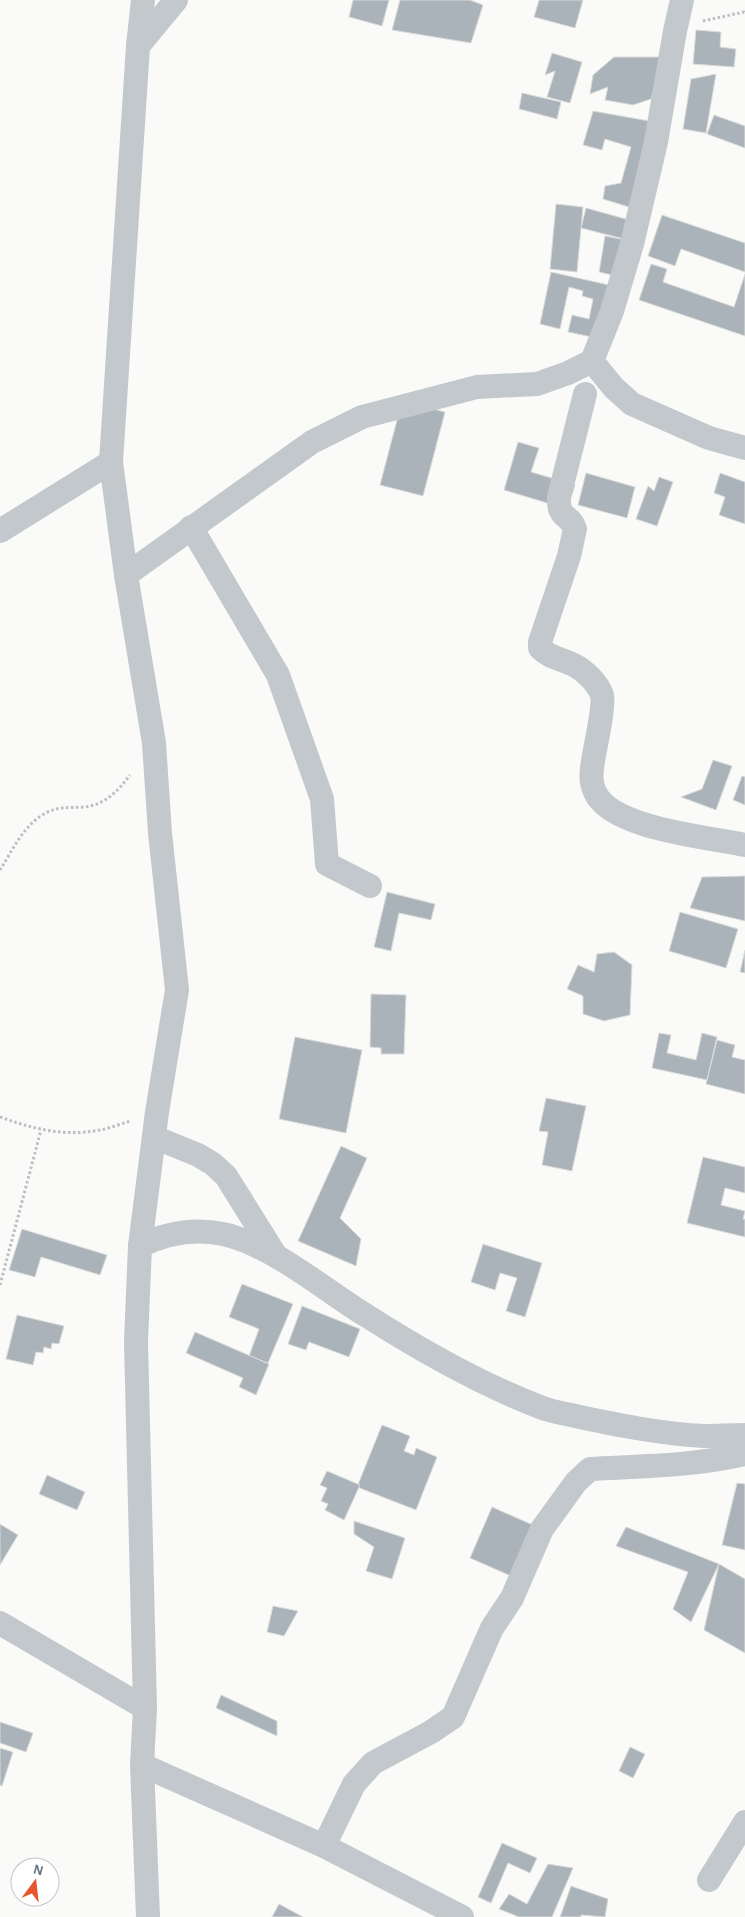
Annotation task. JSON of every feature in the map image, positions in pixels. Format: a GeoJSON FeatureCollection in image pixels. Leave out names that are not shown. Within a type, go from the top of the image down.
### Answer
{"type":"FeatureCollection","features":[{"type":"Feature","properties":{"kind":"street"},"geometry":{"type":"LineString","coordinates":[[143,0],[138,46],[111,462],[126,575],[154,743],[160,833],[177,990],[157,1112],[140,1246],[136,1342],[145,1708],[142,1765],[148,1917]]}},
{"type":"Feature","properties":{"kind":"street"},"geometry":{"type":"LineString","coordinates":[[138,46],[176,0]]}},
{"type":"Feature","properties":{"kind":"street"},"geometry":{"type":"LineString","coordinates":[[537,384],[568,373],[592,361],[612,311],[632,244],[656,142],[682,0]]}},
{"type":"Feature","properties":{"kind":"street"},"geometry":{"type":"LineString","coordinates":[[592,361],[614,388],[632,404]]}},
{"type":"Feature","properties":{"kind":"street"},"geometry":{"type":"LineString","coordinates":[[126,575],[312,442],[362,417],[477,387],[537,384],[632,404],[709,438],[745,448]]}},
{"type":"Feature","properties":{"kind":"street"},"geometry":{"type":"LineString","coordinates":[[584,394],[559,497],[561,514],[574,525],[575,529],[569,556],[540,642],[540,648],[550,655],[574,665],[594,681],[603,697],[591,780],[595,793],[604,805],[629,820],[663,830],[745,845]]}},
{"type":"Feature","properties":{"kind":"street"},"geometry":{"type":"LineString","coordinates":[[0,531],[111,462]]}},
{"type":"Feature","properties":{"kind":"street"},"geometry":{"type":"LineString","coordinates":[[191,527],[278,675],[322,799],[327,864],[370,886]]}},
{"type":"Feature","properties":{"kind":"street"},"geometry":{"type":"LineString","coordinates":[[154,1137],[198,1155],[213,1164],[226,1176],[276,1256]]}},
{"type":"Feature","properties":{"kind":"street"},"geometry":{"type":"LineString","coordinates":[[140,1246],[172,1233],[198,1231],[224,1234],[276,1256],[367,1316],[493,1388],[542,1408],[627,1427],[703,1436],[745,1435]]}},
{"type":"Feature","properties":{"kind":"street"},"geometry":{"type":"LineString","coordinates":[[324,1846],[354,1784],[373,1763],[431,1732],[454,1717],[492,1628],[512,1598],[542,1529],[576,1482],[590,1469],[649,1467],[716,1461],[745,1454]]}},
{"type":"Feature","properties":{"kind":"street"},"geometry":{"type":"LineString","coordinates":[[0,1623],[145,1708]]}},
{"type":"Feature","properties":{"kind":"street"},"geometry":{"type":"LineString","coordinates":[[142,1765],[324,1846],[462,1917]]}},
{"type":"Feature","properties":{"kind":"street"},"geometry":{"type":"LineString","coordinates":[[709,1880],[745,1822]]}},
{"type":"Feature","properties":{"kind":"path"},"geometry":{"type":"LineString","coordinates":[[0,870],[26,830],[45,813],[64,807],[85,807],[106,801],[123,785],[154,743]]}},
{"type":"Feature","properties":{"kind":"path"},"geometry":{"type":"LineString","coordinates":[[0,1118],[32,1129],[64,1133],[100,1130],[157,1112]]}},
{"type":"Feature","properties":{"kind":"path"},"geometry":{"type":"LineString","coordinates":[[0,1285],[41,1130]]}},
{"type":"Feature","properties":{"kind":"building"},"geometry":{"type":"Polygon","coordinates":[[[353,0],[389,0],[382,26],[349,17],[353,0]]]}},
{"type":"Feature","properties":{"kind":"building"},"geometry":{"type":"Polygon","coordinates":[[[400,0],[470,0],[483,5],[471,43],[392,30],[400,0]]]}},
{"type":"Feature","properties":{"kind":"building"},"geometry":{"type":"Polygon","coordinates":[[[539,0],[583,0],[575,28],[534,17],[539,0]]]}},
{"type":"Feature","properties":{"kind":"building"},"geometry":{"type":"Polygon","coordinates":[[[696,30],[721,32],[720,47],[736,49],[734,67],[693,64],[696,30]]]}},
{"type":"Feature","properties":{"kind":"building"},"geometry":{"type":"Polygon","coordinates":[[[552,53],[582,62],[570,103],[547,97],[555,71],[545,75],[552,53]]]}},
{"type":"Feature","properties":{"kind":"building"},"geometry":{"type":"Polygon","coordinates":[[[614,57],[663,57],[651,99],[633,105],[605,100],[608,87],[590,94],[593,75],[614,57]]]}},
{"type":"Feature","properties":{"kind":"building"},"geometry":{"type":"Polygon","coordinates":[[[716,74],[706,133],[683,129],[691,79],[716,74]]]}},
{"type":"Feature","properties":{"kind":"building"},"geometry":{"type":"Polygon","coordinates":[[[522,93],[561,102],[557,119],[519,109],[522,93]]]}},
{"type":"Feature","properties":{"kind":"building"},"geometry":{"type":"Polygon","coordinates":[[[593,111],[655,122],[632,208],[603,199],[605,186],[621,183],[631,147],[605,139],[602,150],[583,145],[593,111]]]}},
{"type":"Feature","properties":{"kind":"building"},"geometry":{"type":"Polygon","coordinates":[[[714,115],[745,126],[745,148],[707,134],[714,115]]]}},
{"type":"Feature","properties":{"kind":"building"},"geometry":{"type":"Polygon","coordinates":[[[556,204],[583,207],[577,272],[550,269],[556,204]]]}},
{"type":"Feature","properties":{"kind":"building"},"geometry":{"type":"Polygon","coordinates":[[[586,208],[633,221],[628,240],[581,228],[586,208]]]}},
{"type":"Feature","properties":{"kind":"building"},"geometry":{"type":"Polygon","coordinates":[[[662,215],[745,243],[745,272],[681,249],[675,266],[648,256],[662,215]]]}},
{"type":"Feature","properties":{"kind":"building"},"geometry":{"type":"Polygon","coordinates":[[[605,236],[626,240],[616,276],[599,272],[605,236]]]}},
{"type":"Feature","properties":{"kind":"building"},"geometry":{"type":"Polygon","coordinates":[[[651,264],[667,269],[663,282],[734,307],[745,274],[745,336],[639,300],[651,264]]]}},
{"type":"Feature","properties":{"kind":"building"},"geometry":{"type":"Polygon","coordinates":[[[551,272],[618,287],[606,340],[568,332],[572,315],[589,319],[593,299],[582,296],[583,291],[569,287],[560,329],[540,324],[551,272]]]}},
{"type":"Feature","properties":{"kind":"building"},"geometry":{"type":"Polygon","coordinates":[[[402,401],[445,412],[423,496],[380,485],[402,401]]]}},
{"type":"Feature","properties":{"kind":"building"},"geometry":{"type":"Polygon","coordinates":[[[518,442],[539,448],[531,472],[575,485],[567,509],[504,490],[518,442]]]}},
{"type":"Feature","properties":{"kind":"building"},"geometry":{"type":"Polygon","coordinates":[[[586,473],[635,487],[627,518],[578,505],[586,473]]]}},
{"type":"Feature","properties":{"kind":"building"},"geometry":{"type":"Polygon","coordinates":[[[720,473],[745,482],[745,524],[719,515],[725,497],[714,493],[720,473]]]}},
{"type":"Feature","properties":{"kind":"building"},"geometry":{"type":"Polygon","coordinates":[[[659,477],[673,482],[657,526],[636,519],[648,486],[654,491],[659,477]]]}},
{"type":"Feature","properties":{"kind":"building"},"geometry":{"type":"Polygon","coordinates":[[[713,760],[732,766],[716,810],[681,797],[702,789],[713,760]]]}},
{"type":"Feature","properties":{"kind":"building"},"geometry":{"type":"Polygon","coordinates":[[[742,776],[745,777],[745,805],[733,800],[742,776]]]}},
{"type":"Feature","properties":{"kind":"building"},"geometry":{"type":"Polygon","coordinates":[[[745,876],[745,921],[690,908],[702,877],[745,876]]]}},
{"type":"Feature","properties":{"kind":"building"},"geometry":{"type":"Polygon","coordinates":[[[387,892],[435,904],[431,920],[399,913],[391,951],[374,947],[387,892]]]}},
{"type":"Feature","properties":{"kind":"building"},"geometry":{"type":"Polygon","coordinates":[[[680,912],[738,929],[726,968],[669,951],[680,912]]]}},
{"type":"Feature","properties":{"kind":"building"},"geometry":{"type":"Polygon","coordinates":[[[745,950],[745,973],[740,972],[745,950]]]}},
{"type":"Feature","properties":{"kind":"building"},"geometry":{"type":"Polygon","coordinates":[[[614,952],[632,965],[630,1015],[604,1021],[583,1014],[583,996],[567,989],[578,965],[594,972],[597,954],[614,952]]]}},
{"type":"Feature","properties":{"kind":"building"},"geometry":{"type":"Polygon","coordinates":[[[371,994],[406,995],[404,1054],[381,1054],[381,1048],[370,1047],[371,994]]]}},
{"type":"Feature","properties":{"kind":"building"},"geometry":{"type":"Polygon","coordinates":[[[659,1033],[671,1035],[667,1053],[696,1060],[702,1033],[717,1037],[707,1080],[652,1068],[659,1033]]]}},
{"type":"Feature","properties":{"kind":"building"},"geometry":{"type":"Polygon","coordinates":[[[295,1037],[362,1050],[346,1133],[279,1119],[295,1037]]]}},
{"type":"Feature","properties":{"kind":"building"},"geometry":{"type":"Polygon","coordinates":[[[717,1040],[735,1045],[732,1057],[745,1060],[745,1094],[706,1084],[717,1040]]]}},
{"type":"Feature","properties":{"kind":"building"},"geometry":{"type":"Polygon","coordinates":[[[546,1098],[586,1106],[572,1171],[542,1165],[548,1132],[539,1131],[546,1098]]]}},
{"type":"Feature","properties":{"kind":"building"},"geometry":{"type":"Polygon","coordinates":[[[341,1146],[367,1158],[340,1218],[361,1239],[356,1266],[298,1241],[341,1146]]]}},
{"type":"Feature","properties":{"kind":"building"},"geometry":{"type":"Polygon","coordinates":[[[703,1157],[745,1167],[745,1193],[725,1188],[721,1205],[745,1211],[743,1219],[745,1219],[745,1237],[687,1223],[703,1157]]]}},
{"type":"Feature","properties":{"kind":"building"},"geometry":{"type":"Polygon","coordinates":[[[22,1229],[107,1255],[100,1275],[41,1257],[35,1277],[9,1270],[22,1229]]]}},
{"type":"Feature","properties":{"kind":"building"},"geometry":{"type":"Polygon","coordinates":[[[483,1244],[542,1263],[525,1317],[506,1311],[517,1278],[500,1273],[495,1290],[471,1282],[483,1244]]]}},
{"type":"Feature","properties":{"kind":"building"},"geometry":{"type":"Polygon","coordinates":[[[242,1284],[293,1304],[268,1363],[249,1356],[259,1329],[229,1317],[242,1284]]]}},
{"type":"Feature","properties":{"kind":"building"},"geometry":{"type":"Polygon","coordinates":[[[302,1306],[360,1329],[349,1357],[309,1342],[306,1350],[288,1344],[302,1306]]]}},
{"type":"Feature","properties":{"kind":"building"},"geometry":{"type":"Polygon","coordinates":[[[17,1315],[64,1326],[59,1344],[52,1343],[51,1349],[44,1347],[43,1353],[36,1352],[33,1365],[6,1359],[17,1315]]]}},
{"type":"Feature","properties":{"kind":"building"},"geometry":{"type":"Polygon","coordinates":[[[195,1332],[269,1364],[256,1395],[239,1387],[243,1378],[186,1353],[195,1332]]]}},
{"type":"Feature","properties":{"kind":"building"},"geometry":{"type":"Polygon","coordinates":[[[382,1425],[410,1436],[404,1451],[414,1455],[416,1448],[437,1457],[416,1510],[357,1487],[382,1425]]]}},
{"type":"Feature","properties":{"kind":"building"},"geometry":{"type":"Polygon","coordinates":[[[327,1471],[360,1485],[344,1520],[325,1510],[328,1504],[321,1501],[327,1488],[320,1485],[327,1471]]]}},
{"type":"Feature","properties":{"kind":"building"},"geometry":{"type":"Polygon","coordinates":[[[47,1475],[85,1492],[77,1510],[39,1494],[47,1475]]]}},
{"type":"Feature","properties":{"kind":"building"},"geometry":{"type":"Polygon","coordinates":[[[737,1483],[745,1484],[745,1550],[722,1545],[737,1483]]]}},
{"type":"Feature","properties":{"kind":"building"},"geometry":{"type":"Polygon","coordinates":[[[492,1507],[542,1529],[520,1580],[470,1558],[492,1507]]]}},
{"type":"Feature","properties":{"kind":"building"},"geometry":{"type":"Polygon","coordinates":[[[354,1521],[405,1538],[392,1579],[366,1571],[374,1547],[354,1534],[354,1521]]]}},
{"type":"Feature","properties":{"kind":"building"},"geometry":{"type":"Polygon","coordinates":[[[0,1524],[18,1535],[0,1565],[0,1524]]]}},
{"type":"Feature","properties":{"kind":"building"},"geometry":{"type":"Polygon","coordinates":[[[626,1527],[719,1564],[691,1622],[673,1609],[688,1572],[616,1546],[626,1527]]]}},
{"type":"Feature","properties":{"kind":"building"},"geometry":{"type":"Polygon","coordinates":[[[719,1564],[745,1579],[745,1653],[704,1630],[719,1564]]]}},
{"type":"Feature","properties":{"kind":"building"},"geometry":{"type":"Polygon","coordinates":[[[273,1606],[298,1611],[284,1636],[267,1632],[273,1606]]]}},
{"type":"Feature","properties":{"kind":"building"},"geometry":{"type":"Polygon","coordinates":[[[221,1695],[277,1721],[277,1736],[216,1708],[221,1695]]]}},
{"type":"Feature","properties":{"kind":"building"},"geometry":{"type":"Polygon","coordinates":[[[0,1722],[33,1733],[26,1752],[0,1743],[0,1722]]]}},
{"type":"Feature","properties":{"kind":"building"},"geometry":{"type":"Polygon","coordinates":[[[630,1747],[645,1754],[633,1778],[619,1771],[630,1747]]]}},
{"type":"Feature","properties":{"kind":"building"},"geometry":{"type":"Polygon","coordinates":[[[0,1748],[13,1752],[2,1786],[0,1785],[0,1748]]]}},
{"type":"Feature","properties":{"kind":"building"},"geometry":{"type":"Polygon","coordinates":[[[502,1843],[537,1858],[530,1873],[508,1863],[491,1903],[478,1897],[502,1843]]]}},
{"type":"Feature","properties":{"kind":"building"},"geometry":{"type":"Polygon","coordinates":[[[548,1864],[573,1868],[552,1917],[519,1917],[499,1909],[509,1894],[527,1904],[548,1864]]]}},
{"type":"Feature","properties":{"kind":"building"},"geometry":{"type":"Polygon","coordinates":[[[571,1886],[608,1899],[605,1917],[581,1915],[581,1917],[560,1917],[571,1886]]]}},
{"type":"Feature","properties":{"kind":"building"},"geometry":{"type":"Polygon","coordinates":[[[279,1904],[303,1917],[272,1917],[279,1904]]]}}]}
